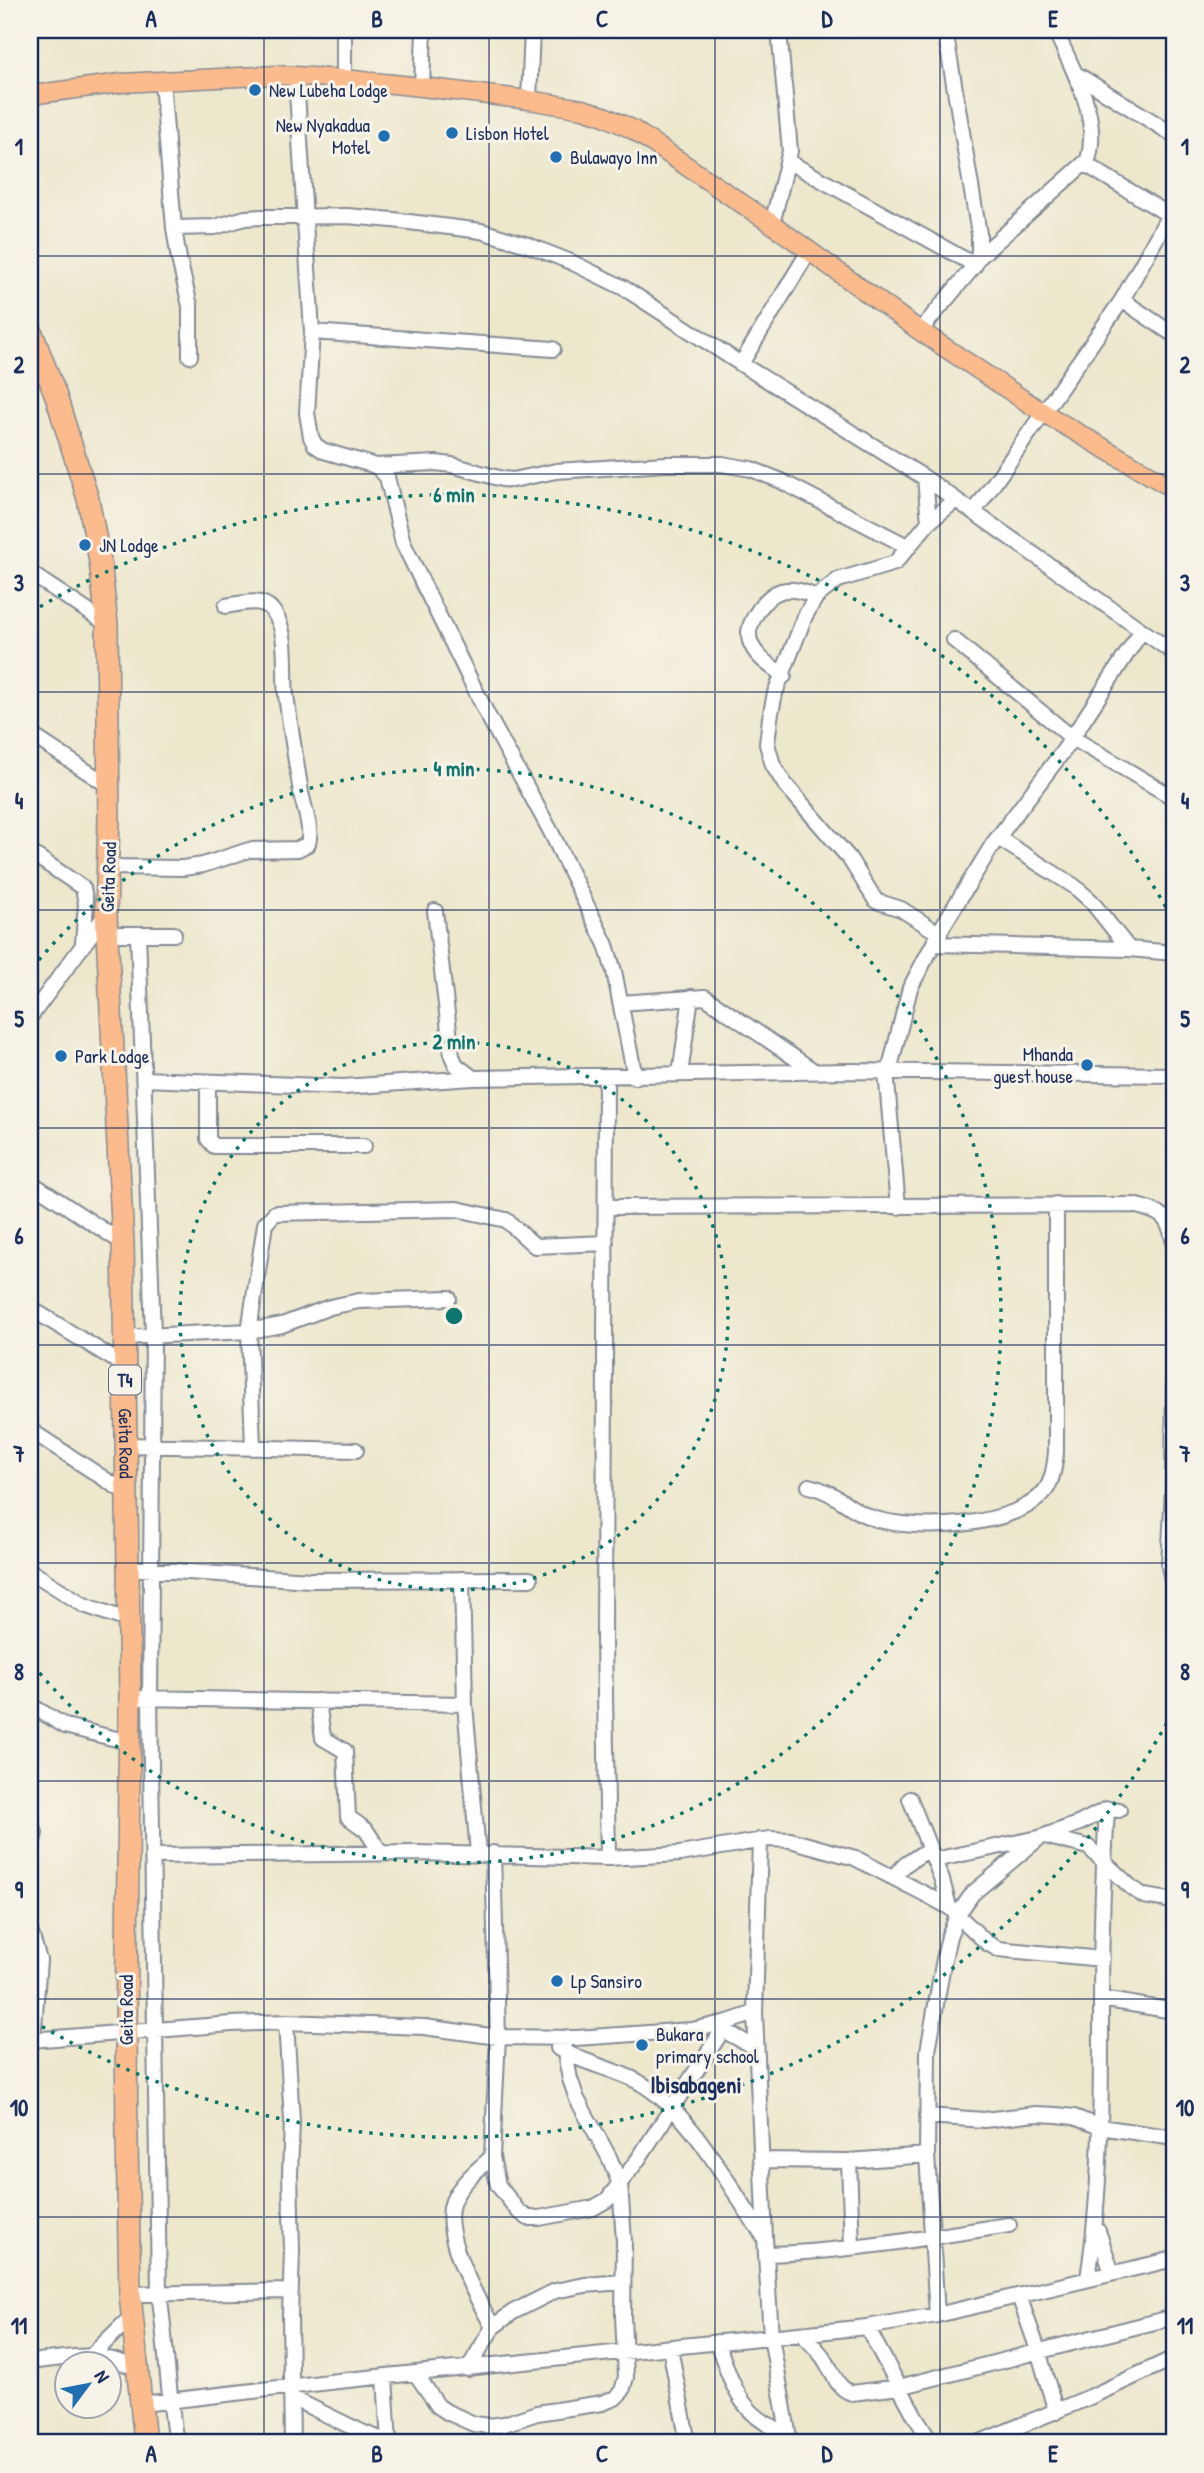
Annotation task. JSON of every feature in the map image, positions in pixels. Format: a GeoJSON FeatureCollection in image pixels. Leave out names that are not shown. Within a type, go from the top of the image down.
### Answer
{"type":"FeatureCollection","features":[{"type":"Feature","properties":{"kind":"highway","name":"Geita Road"},"geometry":{"type":"LineString","coordinates":[[30,328],[57,396],[88,499],[100,561],[107,624],[109,786],[106,924],[123,1243],[127,1620],[140,1698],[128,1742],[126,2032],[130,2294],[145,2443]]}},
{"type":"Feature","properties":{"kind":"main road"},"geometry":{"type":"LineString","coordinates":[[31,91],[121,83],[296,76],[422,87],[583,109],[632,129],[772,224],[920,331],[1042,412],[1174,489]]}},
{"type":"Feature","properties":{"kind":"street"},"geometry":{"type":"LineString","coordinates":[[344,30],[344,79]]}},
{"type":"Feature","properties":{"kind":"street"},"geometry":{"type":"LineString","coordinates":[[422,87],[424,30]]}},
{"type":"Feature","properties":{"kind":"street"},"geometry":{"type":"LineString","coordinates":[[529,100],[532,30]]}},
{"type":"Feature","properties":{"kind":"street"},"geometry":{"type":"LineString","coordinates":[[945,30],[979,234],[976,262]]}},
{"type":"Feature","properties":{"kind":"street"},"geometry":{"type":"LineString","coordinates":[[920,331],[976,262],[1085,164],[1091,150],[1087,105],[1055,30]]}},
{"type":"Feature","properties":{"kind":"street"},"geometry":{"type":"LineString","coordinates":[[772,224],[789,162],[790,142],[778,34]]}},
{"type":"Feature","properties":{"kind":"street"},"geometry":{"type":"LineString","coordinates":[[1074,74],[1174,135]]}},
{"type":"Feature","properties":{"kind":"street"},"geometry":{"type":"LineString","coordinates":[[296,76],[313,332],[307,412],[310,437],[315,445],[324,451],[376,466],[382,470],[391,486],[396,521],[403,543],[487,714],[597,923],[614,971],[635,1076]]}},
{"type":"Feature","properties":{"kind":"street"},"geometry":{"type":"LineString","coordinates":[[162,81],[174,228],[178,259],[190,306],[190,356]]}},
{"type":"Feature","properties":{"kind":"street"},"geometry":{"type":"LineString","coordinates":[[789,162],[976,262]]}},
{"type":"Feature","properties":{"kind":"street"},"geometry":{"type":"LineString","coordinates":[[974,512],[1122,300],[1172,217],[1085,164]]}},
{"type":"Feature","properties":{"kind":"street"},"geometry":{"type":"LineString","coordinates":[[174,228],[215,227],[245,218],[261,217],[347,216],[439,224],[481,231],[528,245],[598,273],[925,478],[1174,653]]}},
{"type":"Feature","properties":{"kind":"street"},"geometry":{"type":"LineString","coordinates":[[741,364],[810,251]]}},
{"type":"Feature","properties":{"kind":"street"},"geometry":{"type":"LineString","coordinates":[[1122,300],[1174,335]]}},
{"type":"Feature","properties":{"kind":"street"},"geometry":{"type":"LineString","coordinates":[[313,332],[553,349]]}},
{"type":"Feature","properties":{"kind":"street"},"geometry":{"type":"LineString","coordinates":[[376,466],[436,463],[502,480],[513,480],[556,471],[666,464],[722,464],[779,480],[909,547]]}},
{"type":"Feature","properties":{"kind":"street"},"geometry":{"type":"LineString","coordinates":[[925,478],[929,522]]}},
{"type":"Feature","properties":{"kind":"street"},"geometry":{"type":"LineString","coordinates":[[956,500],[929,522],[895,563],[838,580],[816,597],[805,616],[775,694],[769,718],[767,744],[773,765],[784,783],[849,859],[876,901],[901,909],[937,939],[1174,953]]}},
{"type":"Feature","properties":{"kind":"street"},"geometry":{"type":"LineString","coordinates":[[30,573],[107,624]]}},
{"type":"Feature","properties":{"kind":"street"},"geometry":{"type":"LineString","coordinates":[[784,676],[755,652],[750,640],[750,627],[765,600],[781,590],[807,592],[816,597]]}},
{"type":"Feature","properties":{"kind":"street"},"geometry":{"type":"LineString","coordinates":[[108,867],[183,868],[203,865],[249,850],[298,849],[308,845],[310,835],[300,791],[287,704],[281,629],[272,609],[267,605],[251,603],[226,606]]}},
{"type":"Feature","properties":{"kind":"street"},"geometry":{"type":"LineString","coordinates":[[898,1207],[888,1071],[910,988],[971,877],[1071,737],[1141,632]]}},
{"type":"Feature","properties":{"kind":"street"},"geometry":{"type":"LineString","coordinates":[[954,640],[1071,737],[1174,798]]}},
{"type":"Feature","properties":{"kind":"street"},"geometry":{"type":"LineString","coordinates":[[30,734],[109,786]]}},
{"type":"Feature","properties":{"kind":"street"},"geometry":{"type":"LineString","coordinates":[[998,838],[1074,886],[1091,901],[1129,949]]}},
{"type":"Feature","properties":{"kind":"street"},"geometry":{"type":"LineString","coordinates":[[30,852],[83,888],[86,904],[83,943]]}},
{"type":"Feature","properties":{"kind":"street"},"geometry":{"type":"LineString","coordinates":[[435,911],[452,1056],[456,1065],[473,1078]]}},
{"type":"Feature","properties":{"kind":"street"},"geometry":{"type":"LineString","coordinates":[[30,1017],[83,943],[106,924],[138,934],[174,934]]}},
{"type":"Feature","properties":{"kind":"street"},"geometry":{"type":"LineString","coordinates":[[138,934],[153,1336],[152,1569],[140,1698],[153,1856],[159,2292],[169,2401],[176,2443]]}},
{"type":"Feature","properties":{"kind":"street"},"geometry":{"type":"LineString","coordinates":[[680,1074],[691,997]]}},
{"type":"Feature","properties":{"kind":"street"},"geometry":{"type":"LineString","coordinates":[[620,1003],[705,997],[814,1071]]}},
{"type":"Feature","properties":{"kind":"street"},"geometry":{"type":"LineString","coordinates":[[144,1079],[343,1087],[473,1078],[814,1071],[1174,1074]]}},
{"type":"Feature","properties":{"kind":"street"},"geometry":{"type":"LineString","coordinates":[[606,1076],[604,1642],[608,1858]]}},
{"type":"Feature","properties":{"kind":"street"},"geometry":{"type":"LineString","coordinates":[[208,1082],[208,1139],[214,1146],[364,1146]]}},
{"type":"Feature","properties":{"kind":"street"},"geometry":{"type":"LineString","coordinates":[[30,1182],[123,1243]]}},
{"type":"Feature","properties":{"kind":"street"},"geometry":{"type":"LineString","coordinates":[[810,1486],[831,1493],[866,1516],[919,1525],[983,1520],[1015,1512],[1046,1489],[1053,1472],[1056,1452],[1056,1204]]}},
{"type":"Feature","properties":{"kind":"street"},"geometry":{"type":"LineString","coordinates":[[606,1207],[1133,1205],[1171,1217],[1174,1244]]}},
{"type":"Feature","properties":{"kind":"street"},"geometry":{"type":"LineString","coordinates":[[253,1448],[249,1331],[265,1224],[275,1213],[451,1208],[506,1220],[536,1247],[606,1243]]}},
{"type":"Feature","properties":{"kind":"street"},"geometry":{"type":"LineString","coordinates":[[124,1337],[249,1331],[282,1325],[330,1307],[359,1301],[449,1298]]}},
{"type":"Feature","properties":{"kind":"street"},"geometry":{"type":"LineString","coordinates":[[30,1308],[125,1366]]}},
{"type":"Feature","properties":{"kind":"street"},"geometry":{"type":"LineString","coordinates":[[1174,1375],[1169,1566],[1174,1589]]}},
{"type":"Feature","properties":{"kind":"street"},"geometry":{"type":"LineString","coordinates":[[30,1430],[126,1493]]}},
{"type":"Feature","properties":{"kind":"street"},"geometry":{"type":"LineString","coordinates":[[125,1445],[356,1450]]}},
{"type":"Feature","properties":{"kind":"street"},"geometry":{"type":"LineString","coordinates":[[127,1568],[310,1580],[530,1579]]}},
{"type":"Feature","properties":{"kind":"street"},"geometry":{"type":"LineString","coordinates":[[30,1571],[83,1605],[127,1620]]}},
{"type":"Feature","properties":{"kind":"street"},"geometry":{"type":"LineString","coordinates":[[462,1579],[465,1704],[478,1853]]}},
{"type":"Feature","properties":{"kind":"street"},"geometry":{"type":"LineString","coordinates":[[140,1698],[465,1704]]}},
{"type":"Feature","properties":{"kind":"street"},"geometry":{"type":"LineString","coordinates":[[318,1701],[323,1738],[345,1751],[348,1818],[366,1830],[382,1853]]}},
{"type":"Feature","properties":{"kind":"street"},"geometry":{"type":"LineString","coordinates":[[30,1705],[65,1726],[128,1742]]}},
{"type":"Feature","properties":{"kind":"street"},"geometry":{"type":"LineString","coordinates":[[910,1799],[954,1911],[928,2051],[927,2155],[937,2315]]}},
{"type":"Feature","properties":{"kind":"street"},"geometry":{"type":"LineString","coordinates":[[893,1877],[906,1864],[932,1854],[1042,1837],[1113,1809],[1104,1861],[1100,2127],[1096,2227],[1088,2278]]}},
{"type":"Feature","properties":{"kind":"street"},"geometry":{"type":"LineString","coordinates":[[30,1820],[35,1833],[30,1852]]}},
{"type":"Feature","properties":{"kind":"street"},"geometry":{"type":"LineString","coordinates":[[1042,1837],[1088,1847],[1144,1896],[1174,1901]]}},
{"type":"Feature","properties":{"kind":"street"},"geometry":{"type":"LineString","coordinates":[[954,1911],[1042,1837]]}},
{"type":"Feature","properties":{"kind":"street"},"geometry":{"type":"LineString","coordinates":[[760,1840],[755,2013],[761,2160],[771,2337],[788,2437]]}},
{"type":"Feature","properties":{"kind":"street"},"geometry":{"type":"LineString","coordinates":[[153,1856],[493,1853],[608,1858],[680,1854],[760,1840],[790,1840],[855,1858],[893,1877],[954,1911],[987,1943],[998,1949],[1027,1954],[1102,1959]]}},
{"type":"Feature","properties":{"kind":"street"},"geometry":{"type":"LineString","coordinates":[[493,1853],[498,2036],[492,2157],[498,2185],[512,2205],[528,2218],[593,2208],[607,2200],[725,2026]]}},
{"type":"Feature","properties":{"kind":"street"},"geometry":{"type":"LineString","coordinates":[[30,1930],[38,1960],[31,2040],[286,2022],[424,2026],[498,2036],[542,2038],[563,2045],[636,2081],[655,2094],[701,2143],[765,2238]]}},
{"type":"Feature","properties":{"kind":"street"},"geometry":{"type":"LineString","coordinates":[[1101,1999],[1174,2011]]}},
{"type":"Feature","properties":{"kind":"street"},"geometry":{"type":"LineString","coordinates":[[563,2045],[725,2026],[755,2013]]}},
{"type":"Feature","properties":{"kind":"street"},"geometry":{"type":"LineString","coordinates":[[286,2022],[292,2121],[292,2443]]}},
{"type":"Feature","properties":{"kind":"street"},"geometry":{"type":"LineString","coordinates":[[725,2026],[756,2048]]}},
{"type":"Feature","properties":{"kind":"street"},"geometry":{"type":"LineString","coordinates":[[416,2374],[438,2406],[474,2424],[489,2426],[537,2413],[603,2403],[615,2398],[622,2391],[626,2377],[624,2241],[620,2184],[609,2157],[577,2099],[563,2045]]}},
{"type":"Feature","properties":{"kind":"street"},"geometry":{"type":"LineString","coordinates":[[927,2116],[984,2120],[1036,2114],[1056,2115],[1074,2117],[1100,2127],[1174,2138]]}},
{"type":"Feature","properties":{"kind":"street"},"geometry":{"type":"LineString","coordinates":[[761,2160],[849,2161],[927,2155]]}},
{"type":"Feature","properties":{"kind":"street"},"geometry":{"type":"LineString","coordinates":[[492,2157],[456,2194],[451,2204],[451,2216],[457,2250],[493,2327]]}},
{"type":"Feature","properties":{"kind":"street"},"geometry":{"type":"LineString","coordinates":[[849,2161],[852,2248]]}},
{"type":"Feature","properties":{"kind":"street"},"geometry":{"type":"LineString","coordinates":[[767,2254],[815,2253],[1009,2225]]}},
{"type":"Feature","properties":{"kind":"street"},"geometry":{"type":"LineString","coordinates":[[1096,2227],[1112,2273]]}},
{"type":"Feature","properties":{"kind":"street"},"geometry":{"type":"LineString","coordinates":[[142,2404],[292,2392],[385,2376],[867,2327],[937,2315],[1174,2259]]}},
{"type":"Feature","properties":{"kind":"street"},"geometry":{"type":"LineString","coordinates":[[468,2369],[493,2327],[513,2312],[555,2291],[623,2282]]}},
{"type":"Feature","properties":{"kind":"street"},"geometry":{"type":"LineString","coordinates":[[130,2294],[290,2291]]}},
{"type":"Feature","properties":{"kind":"street"},"geometry":{"type":"LineString","coordinates":[[1019,2295],[1056,2412]]}},
{"type":"Feature","properties":{"kind":"street"},"geometry":{"type":"LineString","coordinates":[[97,2350],[132,2316]]}},
{"type":"Feature","properties":{"kind":"street"},"geometry":{"type":"LineString","coordinates":[[803,2335],[817,2348],[845,2391],[863,2392],[899,2387],[1174,2317]]}},
{"type":"Feature","properties":{"kind":"street"},"geometry":{"type":"LineString","coordinates":[[867,2327],[932,2443]]}},
{"type":"Feature","properties":{"kind":"street"},"geometry":{"type":"LineString","coordinates":[[717,2342],[729,2375],[749,2410],[761,2423],[788,2437]]}},
{"type":"Feature","properties":{"kind":"street"},"geometry":{"type":"LineString","coordinates":[[670,2348],[688,2443]]}},
{"type":"Feature","properties":{"kind":"street"},"geometry":{"type":"LineString","coordinates":[[978,2443],[1056,2412],[1174,2358]]}},
{"type":"Feature","properties":{"kind":"street"},"geometry":{"type":"LineString","coordinates":[[30,2362],[52,2360]]}},
{"type":"Feature","properties":{"kind":"street"},"geometry":{"type":"LineString","coordinates":[[122,2362],[136,2368]]}},
{"type":"Feature","properties":{"kind":"street"},"geometry":{"type":"LineString","coordinates":[[292,2392],[363,2433],[389,2443],[385,2376]]}},
{"type":"Feature","properties":{"kind":"place","name":"New Lubeha Lodge"},"geometry":{"type":"Point","coordinates":[255,90]}},
{"type":"Feature","properties":{"kind":"place","name":"Lisbon Hotel"},"geometry":{"type":"Point","coordinates":[452,133]}},
{"type":"Feature","properties":{"kind":"place","name":"New Nyakadua Motel"},"geometry":{"type":"Point","coordinates":[384,136]}},
{"type":"Feature","properties":{"kind":"place","name":"Bulawayo Inn"},"geometry":{"type":"Point","coordinates":[556,157]}},
{"type":"Feature","properties":{"kind":"place","name":"JN Lodge"},"geometry":{"type":"Point","coordinates":[85,545]}},
{"type":"Feature","properties":{"kind":"place","name":"Park Lodge"},"geometry":{"type":"Point","coordinates":[61,1056]}},
{"type":"Feature","properties":{"kind":"place","name":"Mhanda guest house"},"geometry":{"type":"Point","coordinates":[1087,1065]}},
{"type":"Feature","properties":{"kind":"place","name":"Lp Sansiro"},"geometry":{"type":"Point","coordinates":[557,1981]}},
{"type":"Feature","properties":{"kind":"place","name":"Bukara primary school"},"geometry":{"type":"Point","coordinates":[642,2045]}},
{"type":"Feature","properties":{"kind":"district","name":"Ibisabageni"},"geometry":{"type":"Point","coordinates":[696,2084]}}]}
